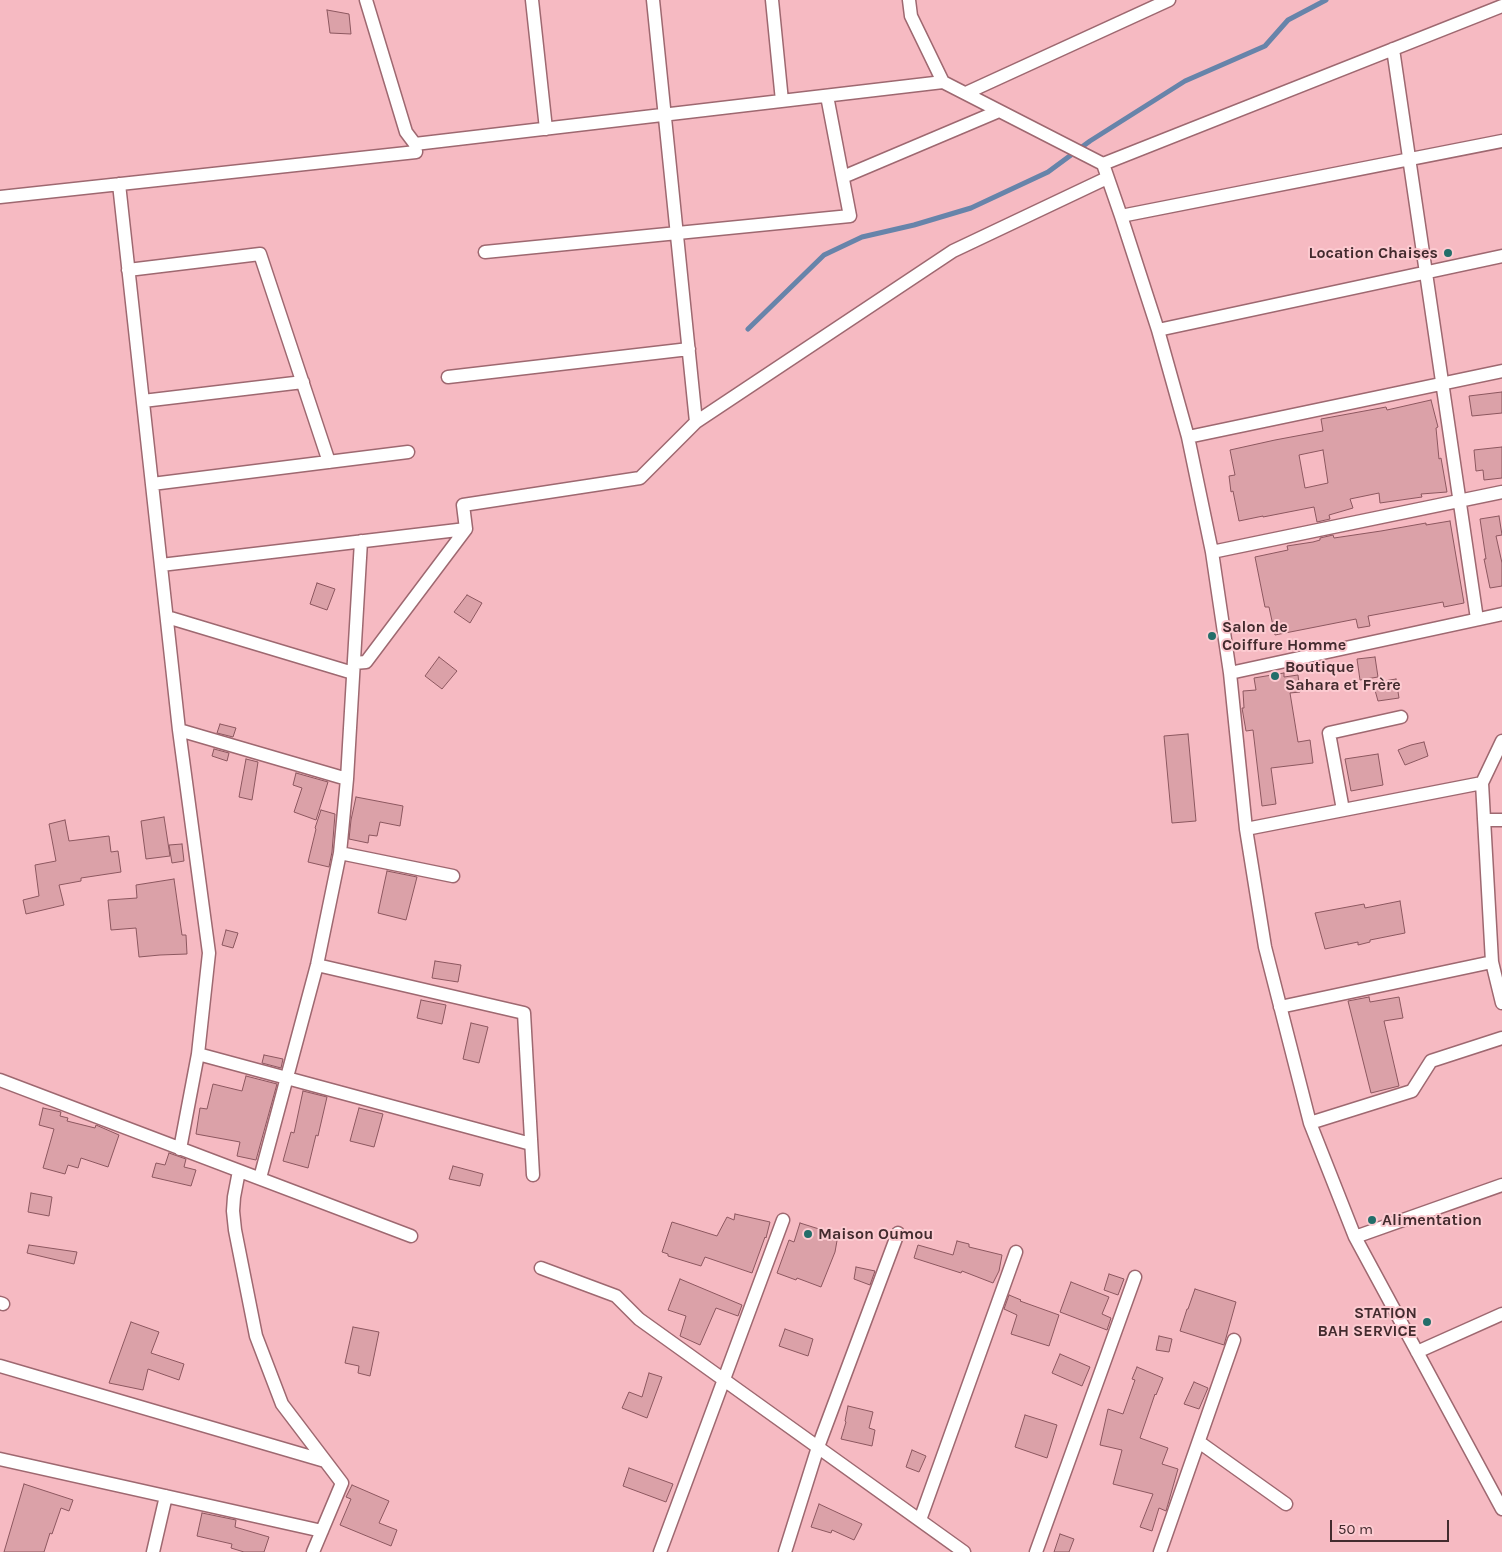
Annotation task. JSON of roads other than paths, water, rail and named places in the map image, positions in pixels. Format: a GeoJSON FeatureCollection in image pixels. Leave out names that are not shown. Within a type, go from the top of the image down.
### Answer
{"type":"FeatureCollection","features":[{"type":"Feature","properties":{"kind":"street"},"geometry":{"type":"LineString","coordinates":[[0,197],[416,152],[415,144],[406,132],[366,0]]}},
{"type":"Feature","properties":{"kind":"street"},"geometry":{"type":"LineString","coordinates":[[532,0],[546,129]]}},
{"type":"Feature","properties":{"kind":"street"},"geometry":{"type":"LineString","coordinates":[[653,0],[696,422]]}},
{"type":"Feature","properties":{"kind":"street"},"geometry":{"type":"LineString","coordinates":[[772,0],[782,101]]}},
{"type":"Feature","properties":{"kind":"street"},"geometry":{"type":"LineString","coordinates":[[910,0],[911,16],[944,82]]}},
{"type":"Feature","properties":{"kind":"street"},"geometry":{"type":"LineString","coordinates":[[966,93],[1169,0]]}},
{"type":"Feature","properties":{"kind":"street"},"geometry":{"type":"LineString","coordinates":[[1103,164],[1502,6]]}},
{"type":"Feature","properties":{"kind":"street"},"geometry":{"type":"LineString","coordinates":[[1393,49],[1478,619]]}},
{"type":"Feature","properties":{"kind":"street"},"geometry":{"type":"LineString","coordinates":[[415,144],[944,82],[1103,164],[1158,330],[1188,437],[1212,552],[1230,673],[1246,829],[1265,947],[1310,1123],[1355,1237],[1502,1509]]}},
{"type":"Feature","properties":{"kind":"street"},"geometry":{"type":"LineString","coordinates":[[485,252],[850,216],[827,96]]}},
{"type":"Feature","properties":{"kind":"street"},"geometry":{"type":"LineString","coordinates":[[843,177],[999,110]]}},
{"type":"Feature","properties":{"kind":"street"},"geometry":{"type":"LineString","coordinates":[[1121,216],[1502,141]]}},
{"type":"Feature","properties":{"kind":"street"},"geometry":{"type":"LineString","coordinates":[[167,617],[354,668],[366,662],[466,529],[463,505],[640,478],[696,422],[953,251],[1108,178]]}},
{"type":"Feature","properties":{"kind":"street"},"geometry":{"type":"LineString","coordinates":[[119,184],[179,730],[209,954],[198,1054],[180,1149]]}},
{"type":"Feature","properties":{"kind":"street"},"geometry":{"type":"LineString","coordinates":[[128,270],[260,254],[329,462]]}},
{"type":"Feature","properties":{"kind":"street"},"geometry":{"type":"LineString","coordinates":[[1158,330],[1502,256]]}},
{"type":"Feature","properties":{"kind":"street"},"geometry":{"type":"LineString","coordinates":[[448,377],[689,349]]}},
{"type":"Feature","properties":{"kind":"street"},"geometry":{"type":"LineString","coordinates":[[1188,437],[1502,371]]}},
{"type":"Feature","properties":{"kind":"street"},"geometry":{"type":"LineString","coordinates":[[143,401],[302,382]]}},
{"type":"Feature","properties":{"kind":"street"},"geometry":{"type":"LineString","coordinates":[[152,484],[408,452]]}},
{"type":"Feature","properties":{"kind":"street"},"geometry":{"type":"LineString","coordinates":[[1212,552],[1502,492]]}},
{"type":"Feature","properties":{"kind":"street"},"geometry":{"type":"LineString","coordinates":[[161,565],[466,529]]}},
{"type":"Feature","properties":{"kind":"street"},"geometry":{"type":"LineString","coordinates":[[260,1178],[317,964],[340,853],[347,779],[361,541]]}},
{"type":"Feature","properties":{"kind":"street"},"geometry":{"type":"LineString","coordinates":[[1230,673],[1502,614]]}},
{"type":"Feature","properties":{"kind":"street"},"geometry":{"type":"LineString","coordinates":[[1343,810],[1330,733],[1401,717]]}},
{"type":"Feature","properties":{"kind":"street"},"geometry":{"type":"LineString","coordinates":[[179,730],[347,779]]}},
{"type":"Feature","properties":{"kind":"street"},"geometry":{"type":"LineString","coordinates":[[1502,741],[1482,783],[1492,962],[1502,1003]]}},
{"type":"Feature","properties":{"kind":"street"},"geometry":{"type":"LineString","coordinates":[[1246,829],[1482,783]]}},
{"type":"Feature","properties":{"kind":"street"},"geometry":{"type":"LineString","coordinates":[[1484,820],[1502,820]]}},
{"type":"Feature","properties":{"kind":"street"},"geometry":{"type":"LineString","coordinates":[[340,853],[453,876]]}},
{"type":"Feature","properties":{"kind":"street"},"geometry":{"type":"LineString","coordinates":[[1280,1007],[1492,962]]}},
{"type":"Feature","properties":{"kind":"street"},"geometry":{"type":"LineString","coordinates":[[317,964],[524,1013],[533,1175]]}},
{"type":"Feature","properties":{"kind":"street"},"geometry":{"type":"LineString","coordinates":[[1310,1123],[1412,1091],[1431,1061],[1502,1038]]}},
{"type":"Feature","properties":{"kind":"street"},"geometry":{"type":"LineString","coordinates":[[198,1054],[531,1144]]}},
{"type":"Feature","properties":{"kind":"street"},"geometry":{"type":"LineString","coordinates":[[0,1080],[411,1236]]}},
{"type":"Feature","properties":{"kind":"street"},"geometry":{"type":"LineString","coordinates":[[239,1171],[233,1211],[256,1336],[282,1404],[342,1483],[313,1552]]}},
{"type":"Feature","properties":{"kind":"street"},"geometry":{"type":"LineString","coordinates":[[1355,1237],[1502,1185]]}},
{"type":"Feature","properties":{"kind":"street"},"geometry":{"type":"LineString","coordinates":[[660,1552],[783,1220]]}},
{"type":"Feature","properties":{"kind":"street"},"geometry":{"type":"LineString","coordinates":[[785,1552],[818,1448],[898,1233]]}},
{"type":"Feature","properties":{"kind":"street"},"geometry":{"type":"LineString","coordinates":[[920,1520],[1016,1252]]}},
{"type":"Feature","properties":{"kind":"street"},"geometry":{"type":"LineString","coordinates":[[541,1268],[616,1296],[639,1319],[964,1552]]}},
{"type":"Feature","properties":{"kind":"street"},"geometry":{"type":"LineString","coordinates":[[1036,1552],[1135,1278]]}},
{"type":"Feature","properties":{"kind":"street"},"geometry":{"type":"LineString","coordinates":[[1417,1352],[1502,1314]]}},
{"type":"Feature","properties":{"kind":"street"},"geometry":{"type":"LineString","coordinates":[[1160,1552],[1234,1340]]}},
{"type":"Feature","properties":{"kind":"street"},"geometry":{"type":"LineString","coordinates":[[0,1366],[325,1461]]}},
{"type":"Feature","properties":{"kind":"street"},"geometry":{"type":"LineString","coordinates":[[1199,1442],[1286,1504]]}},
{"type":"Feature","properties":{"kind":"street"},"geometry":{"type":"LineString","coordinates":[[0,1459],[322,1531]]}},
{"type":"Feature","properties":{"kind":"street"},"geometry":{"type":"LineString","coordinates":[[153,1552],[166,1496]]}},
{"type":"Feature","properties":{"kind":"waterway"},"geometry":{"type":"LineString","coordinates":[[748,329],[824,255],[862,237],[914,225],[971,208],[1048,172],[1090,141],[1185,81],[1265,46],[1288,20],[1326,0]]}},
{"type":"Feature","properties":{"kind":"place","name":"Location Chaises"},"geometry":{"type":"Point","coordinates":[1448,253]}},
{"type":"Feature","properties":{"kind":"place","name":"Salon de Coiffure Homme"},"geometry":{"type":"Point","coordinates":[1212,636]}},
{"type":"Feature","properties":{"kind":"place","name":"Boutique Sahara et Frère"},"geometry":{"type":"Point","coordinates":[1275,676]}},
{"type":"Feature","properties":{"kind":"place","name":"Alimentation"},"geometry":{"type":"Point","coordinates":[1372,1220]}},
{"type":"Feature","properties":{"kind":"place","name":"Maison Oumou"},"geometry":{"type":"Point","coordinates":[808,1234]}},
{"type":"Feature","properties":{"kind":"place","name":"STATION BAH SERVICE"},"geometry":{"type":"Point","coordinates":[1427,1322]}}]}
